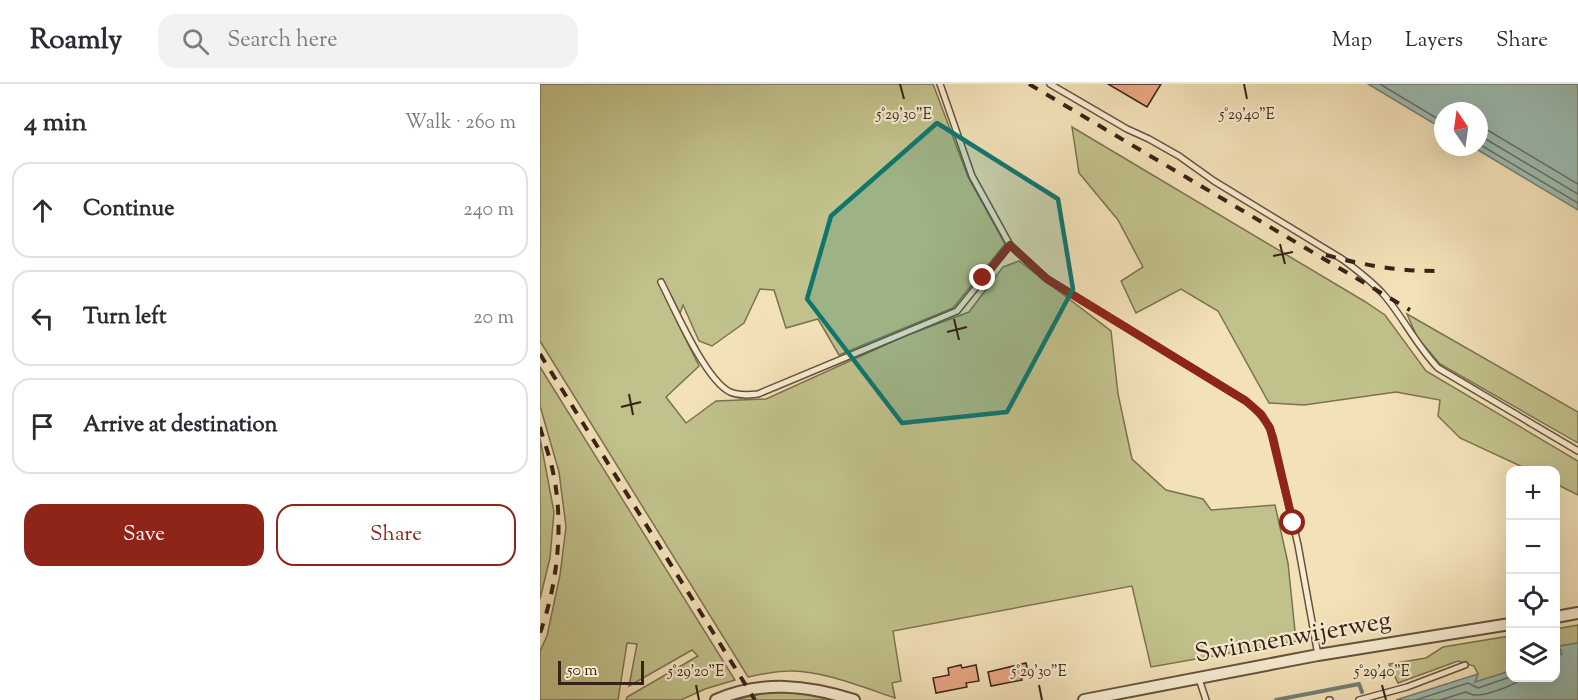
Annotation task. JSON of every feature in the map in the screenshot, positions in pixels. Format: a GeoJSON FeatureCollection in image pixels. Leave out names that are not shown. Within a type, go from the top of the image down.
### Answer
{"type":"FeatureCollection","features":[{"type":"Feature","properties":{"kind":"street"},"geometry":{"type":"LineString","coordinates":[[1560,616],[1578,613]]}},
{"type":"Feature","properties":{"kind":"street","name":"Swinnenwijerweg"},"geometry":{"type":"LineString","coordinates":[[1084,700],[1318,655],[1506,625]]}},
{"type":"Feature","properties":{"kind":"street"},"geometry":{"type":"LineString","coordinates":[[716,700],[765,687],[794,686],[829,692],[854,700]]}},
{"type":"Feature","properties":{"kind":"lane"},"geometry":{"type":"LineString","coordinates":[[940,84],[972,176],[1010,245],[1047,279],[1246,401],[1261,414],[1273,437],[1298,545],[1318,655]]}},
{"type":"Feature","properties":{"kind":"lane"},"geometry":{"type":"LineString","coordinates":[[1050,84],[1179,156],[1214,181],[1342,259],[1384,295],[1421,350],[1437,368],[1578,451]]}},
{"type":"Feature","properties":{"kind":"lane"},"geometry":{"type":"LineString","coordinates":[[661,282],[702,360],[717,381],[729,392],[745,396],[758,394],[957,311],[1010,245]]}},
{"type":"Feature","properties":{"kind":"lane"},"geometry":{"type":"LineString","coordinates":[[1359,700],[1407,687],[1465,665]]}},
{"type":"Feature","properties":{"kind":"lane"},"geometry":{"type":"LineString","coordinates":[[1199,678],[1206,700]]}},
{"type":"Feature","properties":{"kind":"highlighted area"},"geometry":{"type":"Polygon","coordinates":[[[937,123],[1058,199],[1073,289],[1007,412],[902,423],[807,299],[831,216],[937,123]]]}},
{"type":"Feature","properties":{"kind":"green space"},"geometry":{"type":"Polygon","coordinates":[[[540,84],[933,84],[968,177],[1005,244],[953,308],[839,355],[818,319],[786,328],[774,290],[760,289],[744,323],[712,346],[699,341],[683,305],[677,322],[699,366],[666,397],[686,423],[716,401],[766,399],[905,336],[969,312],[1003,267],[1019,261],[1111,331],[1118,394],[1132,459],[1166,490],[1203,499],[1211,510],[1275,505],[1288,563],[1295,631],[1299,641],[1151,667],[1132,586],[893,631],[901,681],[892,683],[895,698],[843,680],[802,671],[748,677],[540,341],[540,84]]]}},
{"type":"Feature","properties":{"kind":"green space"},"geometry":{"type":"Polygon","coordinates":[[[1072,127],[1364,301],[1385,315],[1426,371],[1578,461],[1578,495],[1560,486],[1560,466],[1520,466],[1460,438],[1438,416],[1440,400],[1396,392],[1304,405],[1269,403],[1218,311],[1181,289],[1136,313],[1121,281],[1143,267],[1118,220],[1079,173],[1072,127]]]}},
{"type":"Feature","properties":{"kind":"green space"},"geometry":{"type":"Polygon","coordinates":[[[1407,314],[1578,412],[1578,443],[1440,364],[1417,337],[1407,314]]]}},
{"type":"Feature","properties":{"kind":"green space"},"geometry":{"type":"Polygon","coordinates":[[[540,367],[735,680],[705,689],[681,700],[626,700],[627,697],[698,656],[692,650],[629,686],[637,644],[627,643],[618,700],[540,700],[540,651],[547,636],[560,575],[566,527],[559,472],[540,406],[540,367]]]}},
{"type":"Feature","properties":{"kind":"green space"},"geometry":{"type":"Polygon","coordinates":[[[540,438],[554,512],[550,558],[540,599],[540,438]]]}},
{"type":"Feature","properties":{"kind":"green space"},"geometry":{"type":"Polygon","coordinates":[[[1578,625],[1578,643],[1560,646],[1560,628],[1578,625]]]}},
{"type":"Feature","properties":{"kind":"green space"},"geometry":{"type":"Polygon","coordinates":[[[1506,637],[1506,672],[1475,683],[1478,674],[1474,666],[1458,661],[1398,683],[1389,664],[1426,658],[1443,647],[1506,637]]]}},
{"type":"Feature","properties":{"kind":"green space"},"geometry":{"type":"Polygon","coordinates":[[[778,692],[816,695],[834,700],[735,700],[778,692]]]}},
{"type":"Feature","properties":{"kind":"water"},"geometry":{"type":"Polygon","coordinates":[[[1368,84],[1578,84],[1578,210],[1488,156],[1488,102],[1434,102],[1434,124],[1368,84]]]}},
{"type":"Feature","properties":{"kind":"water"},"geometry":{"type":"Polygon","coordinates":[[[1578,643],[1578,700],[1396,700],[1478,674],[1475,682],[1506,672],[1506,682],[1560,682],[1560,655],[1562,654],[1560,646],[1578,643]]]}},
{"type":"Feature","properties":{"kind":"building"},"geometry":{"type":"Polygon","coordinates":[[[1108,84],[1161,84],[1147,107],[1108,84]]]}},
{"type":"Feature","properties":{"kind":"building"},"geometry":{"type":"Polygon","coordinates":[[[1026,663],[1029,676],[1021,678],[1022,680],[991,686],[988,672],[1026,663]]]}},
{"type":"Feature","properties":{"kind":"building"},"geometry":{"type":"Polygon","coordinates":[[[961,665],[962,668],[976,665],[979,681],[966,683],[967,687],[936,693],[933,678],[949,675],[948,668],[961,665]]]}},
{"type":"Feature","properties":{"kind":"waterway"},"geometry":{"type":"LineString","coordinates":[[1276,700],[1359,684],[1362,692]]}},
{"type":"Feature","properties":{"kind":"railway"},"geometry":{"type":"LineString","coordinates":[[1029,84],[1410,310]]}},
{"type":"Feature","properties":{"kind":"railway"},"geometry":{"type":"LineString","coordinates":[[1326,255],[1380,267],[1435,271]]}},
{"type":"Feature","properties":{"kind":"railway"},"geometry":{"type":"LineString","coordinates":[[540,354],[755,700]]}},
{"type":"Feature","properties":{"kind":"railway"},"geometry":{"type":"LineString","coordinates":[[540,427],[553,472],[558,512],[555,574],[540,633]]}},
{"type":"Feature","properties":{"kind":"route"},"geometry":{"type":"LineString","coordinates":[[983,278],[1010,245],[1047,279],[1246,401],[1261,414],[1270,428],[1293,523]]}}]}
